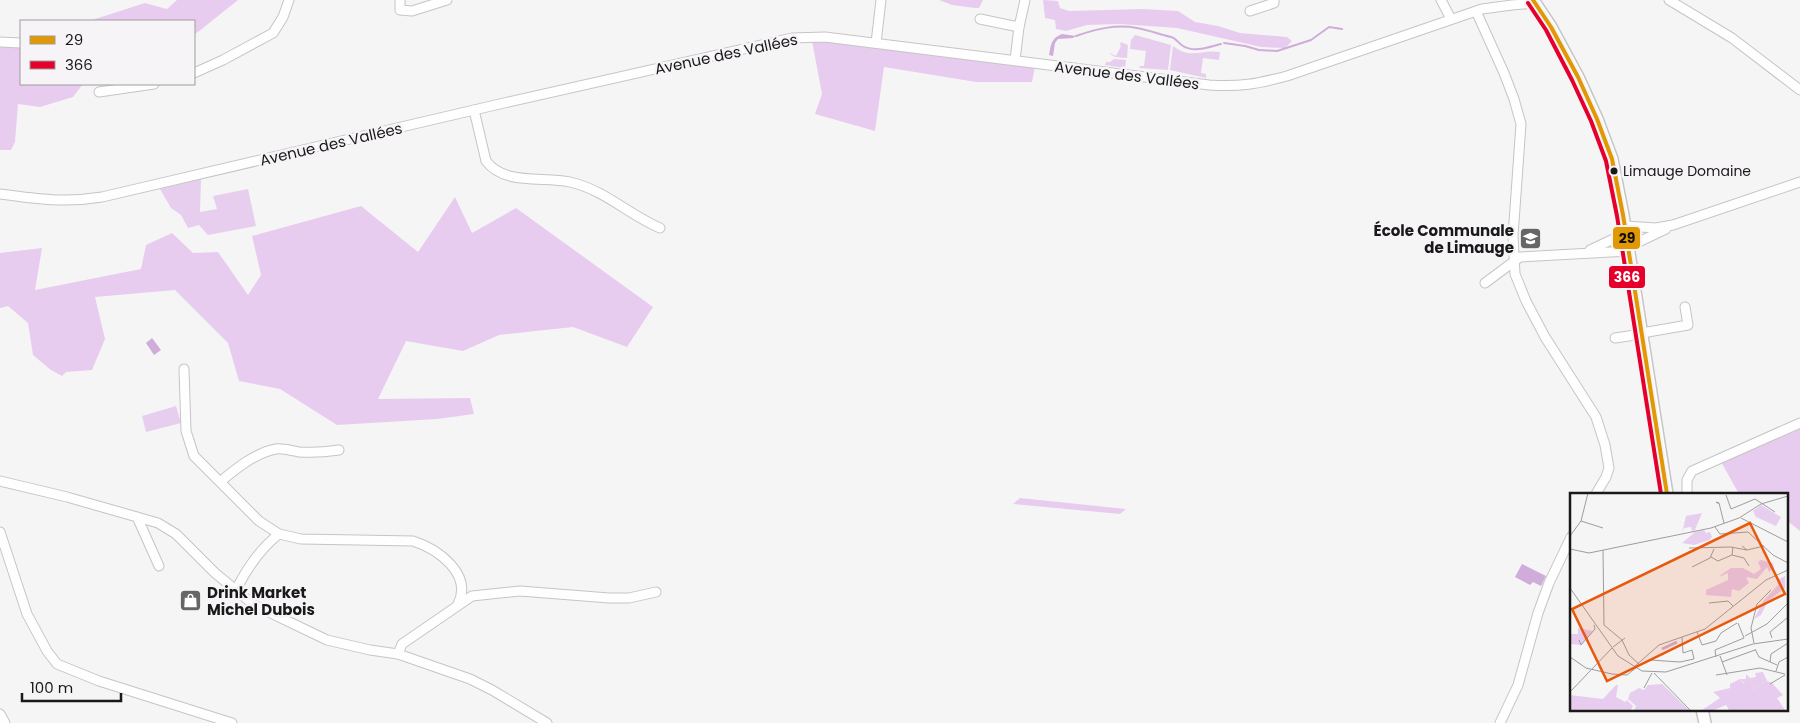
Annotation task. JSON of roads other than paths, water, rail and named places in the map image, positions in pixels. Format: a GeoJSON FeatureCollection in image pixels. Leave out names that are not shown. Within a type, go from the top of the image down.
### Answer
{"type":"FeatureCollection","features":[{"type":"Feature","properties":{"kind":"main road"},"geometry":{"type":"LineString","coordinates":[[1535,1],[1578,77],[1612,159],[1642,333],[1666,493]]}},
{"type":"Feature","properties":{"kind":"main road"},"geometry":{"type":"LineString","coordinates":[[1702,710],[1705,723]]}},
{"type":"Feature","properties":{"kind":"street"},"geometry":{"type":"LineString","coordinates":[[195,73],[223,60],[272,33],[284,17],[289,0]]}},
{"type":"Feature","properties":{"kind":"street"},"geometry":{"type":"LineString","coordinates":[[400,0],[400,10],[412,11],[447,0]]}},
{"type":"Feature","properties":{"kind":"street"},"geometry":{"type":"LineString","coordinates":[[876,43],[881,0]]}},
{"type":"Feature","properties":{"kind":"street"},"geometry":{"type":"LineString","coordinates":[[1014,60],[1025,0]]}},
{"type":"Feature","properties":{"kind":"street"},"geometry":{"type":"LineString","coordinates":[[1441,0],[1451,19]]}},
{"type":"Feature","properties":{"kind":"street","name":"Avenue des Vallées"},"geometry":{"type":"LineString","coordinates":[[1479,10],[1496,0]]}},
{"type":"Feature","properties":{"kind":"street"},"geometry":{"type":"LineString","coordinates":[[1669,0],[1732,38],[1800,90]]}},
{"type":"Feature","properties":{"kind":"street","name":"Avenue des Vallées"},"geometry":{"type":"LineString","coordinates":[[0,194],[54,201],[102,197],[792,38],[825,37],[1209,85],[1237,86],[1262,83],[1287,76],[1479,10],[1535,1]]}},
{"type":"Feature","properties":{"kind":"street"},"geometry":{"type":"LineString","coordinates":[[1250,11],[1277,2]]}},
{"type":"Feature","properties":{"kind":"street"},"geometry":{"type":"LineString","coordinates":[[1479,10],[1514,100],[1521,124],[1513,236],[1515,274],[1526,301],[1546,337],[1596,417],[1605,445],[1609,468],[1597,493]]}},
{"type":"Feature","properties":{"kind":"street"},"geometry":{"type":"LineString","coordinates":[[980,19],[1019,27]]}},
{"type":"Feature","properties":{"kind":"street"},"geometry":{"type":"LineString","coordinates":[[0,42],[20,43]]}},
{"type":"Feature","properties":{"kind":"street"},"geometry":{"type":"LineString","coordinates":[[99,92],[147,85]]}},
{"type":"Feature","properties":{"kind":"street"},"geometry":{"type":"LineString","coordinates":[[474,110],[486,161],[491,168],[503,175],[518,178],[568,182],[585,186],[599,192],[633,214],[660,228]]}},
{"type":"Feature","properties":{"kind":"street"},"geometry":{"type":"LineString","coordinates":[[1584,252],[1625,230],[1673,225],[1728,208],[1800,182]]}},
{"type":"Feature","properties":{"kind":"street"},"geometry":{"type":"LineString","coordinates":[[1485,283],[1520,257],[1628,249],[1673,225]]}},
{"type":"Feature","properties":{"kind":"street"},"geometry":{"type":"LineString","coordinates":[[1615,338],[1688,325],[1685,307]]}},
{"type":"Feature","properties":{"kind":"street"},"geometry":{"type":"LineString","coordinates":[[184,369],[186,431],[194,456],[259,521],[279,534],[301,539],[413,541],[426,545],[437,551],[456,571],[462,581],[463,594],[458,604]]}},
{"type":"Feature","properties":{"kind":"street"},"geometry":{"type":"LineString","coordinates":[[1687,493],[1687,480],[1692,471],[1800,423]]}},
{"type":"Feature","properties":{"kind":"street"},"geometry":{"type":"LineString","coordinates":[[221,481],[244,463],[278,449],[300,452],[339,450]]}},
{"type":"Feature","properties":{"kind":"street"},"geometry":{"type":"LineString","coordinates":[[0,482],[67,497],[158,523],[176,534],[214,573],[254,605],[327,640],[398,654],[470,679],[547,723]]}},
{"type":"Feature","properties":{"kind":"street"},"geometry":{"type":"LineString","coordinates":[[137,517],[159,566]]}},
{"type":"Feature","properties":{"kind":"street"},"geometry":{"type":"LineString","coordinates":[[0,532],[28,614],[57,664],[99,681],[232,723]]}},
{"type":"Feature","properties":{"kind":"street"},"geometry":{"type":"LineString","coordinates":[[236,590],[251,564],[271,540],[279,534]]}},
{"type":"Feature","properties":{"kind":"street"},"geometry":{"type":"LineString","coordinates":[[1500,723],[1518,685],[1538,613],[1549,583],[1570,539]]}},
{"type":"Feature","properties":{"kind":"street"},"geometry":{"type":"LineString","coordinates":[[398,654],[402,644],[472,596],[520,591],[629,598],[656,592]]}},
{"type":"Feature","properties":{"kind":"street"},"geometry":{"type":"LineString","coordinates":[[0,714],[5,723]]}},
{"type":"Feature","properties":{"kind":"waterway"},"geometry":{"type":"LineString","coordinates":[[1076,36],[1106,28],[1129,27],[1173,38],[1183,46],[1192,49],[1202,49],[1221,44]]}},
{"type":"Feature","properties":{"kind":"waterway"},"geometry":{"type":"LineString","coordinates":[[1224,43],[1259,50],[1277,51],[1311,40],[1329,27],[1342,29]]}},
{"type":"Feature","properties":{"kind":"place","name":"Limauge Domaine"},"geometry":{"type":"Point","coordinates":[1614,171]}},
{"type":"Feature","properties":{"kind":"place","name":"École Communale de Limauge"},"geometry":{"type":"Point","coordinates":[1530,239]}},
{"type":"Feature","properties":{"kind":"place","name":"Drink Market Michel Dubois"},"geometry":{"type":"Point","coordinates":[191,601]}}]}
